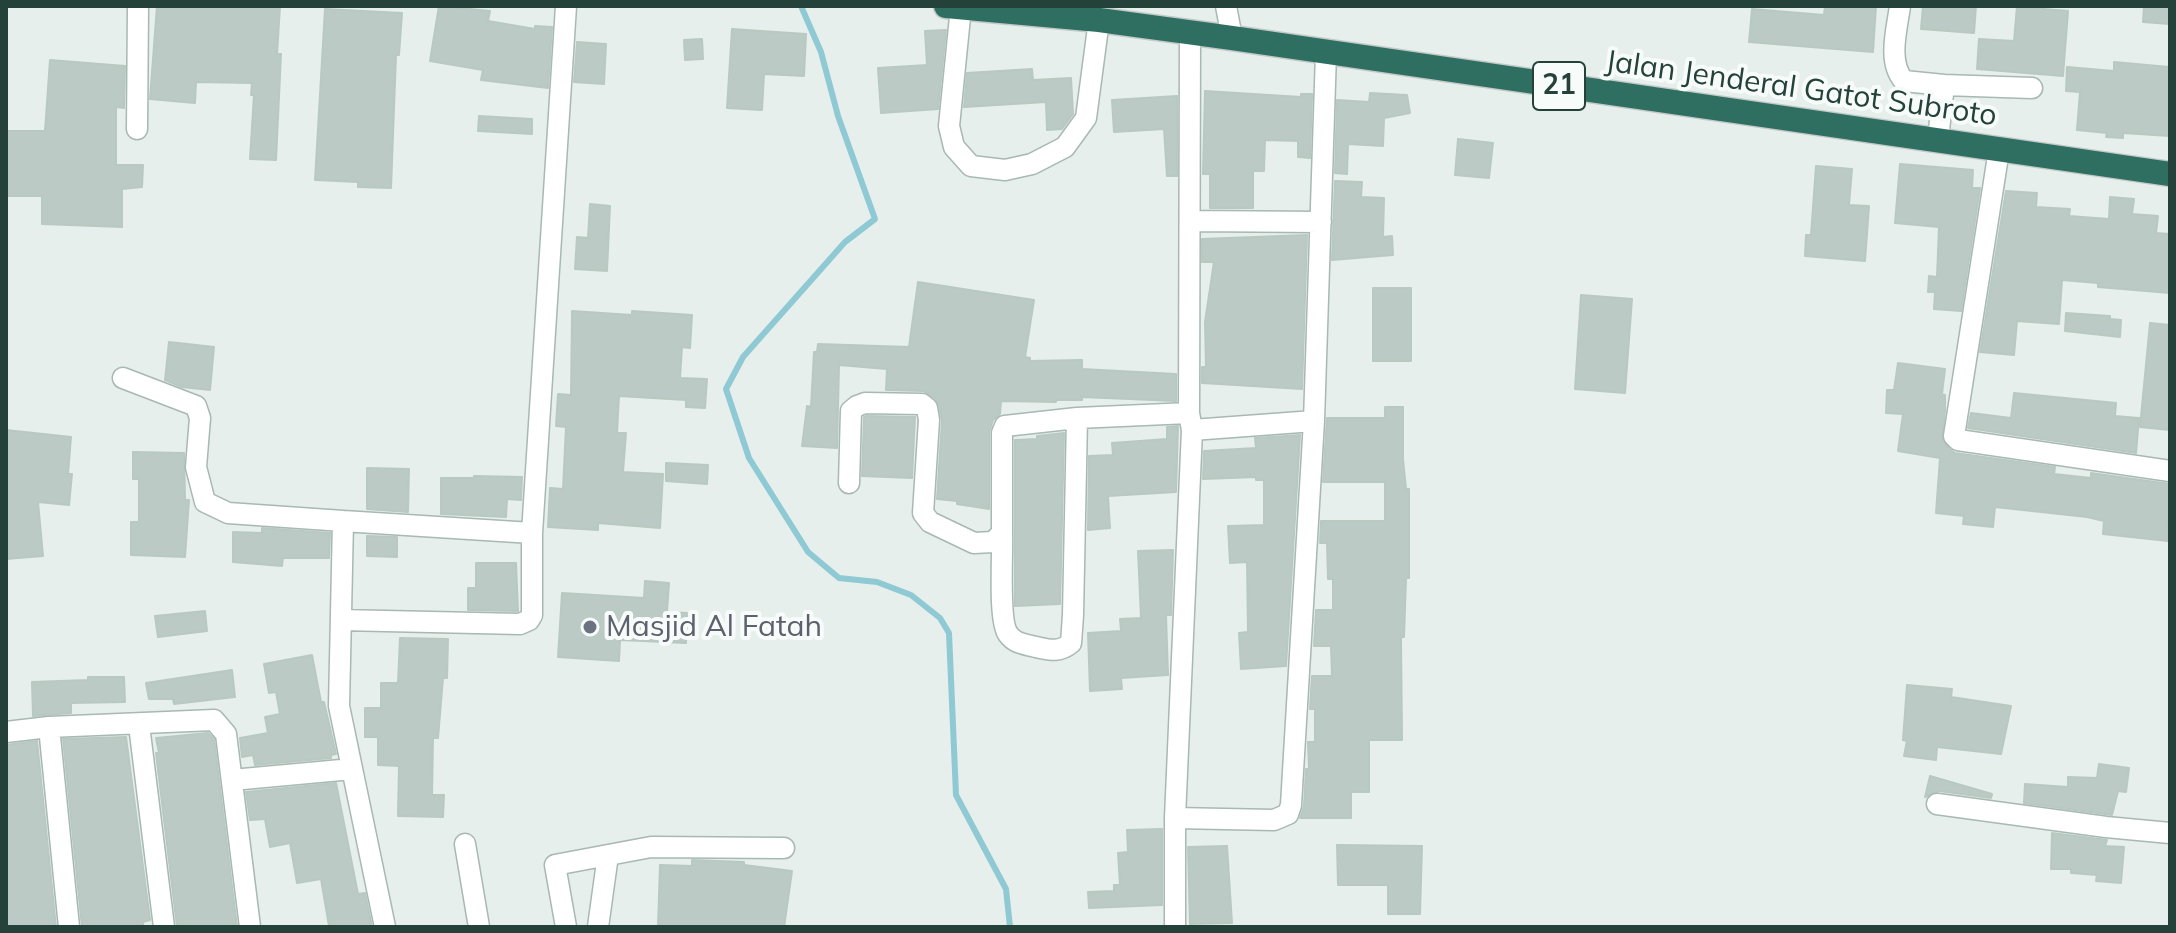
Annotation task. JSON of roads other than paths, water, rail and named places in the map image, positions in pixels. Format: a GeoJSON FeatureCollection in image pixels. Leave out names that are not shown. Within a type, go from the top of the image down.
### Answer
{"type":"FeatureCollection","features":[{"type":"Feature","properties":{"kind":"highway","name":"Jalan Jenderal Gatot Subroto"},"geometry":{"type":"LineString","coordinates":[[953,7],[1099,20],[1232,38],[2170,174]]}},
{"type":"Feature","properties":{"kind":"street"},"geometry":{"type":"LineString","coordinates":[[137,129],[138,6]]}},
{"type":"Feature","properties":{"kind":"street"},"geometry":{"type":"LineString","coordinates":[[341,620],[520,624],[532,615],[532,533],[566,6]]}},
{"type":"Feature","properties":{"kind":"street"},"geometry":{"type":"LineString","coordinates":[[1226,6],[1232,38]]}},
{"type":"Feature","properties":{"kind":"street"},"geometry":{"type":"LineString","coordinates":[[1900,6],[1894,61],[1898,75],[1904,81],[2032,88]]}},
{"type":"Feature","properties":{"kind":"street"},"geometry":{"type":"LineString","coordinates":[[953,7],[949,126],[954,147],[971,166],[1005,170],[1032,164],[1065,147],[1086,118],[1099,20]]}},
{"type":"Feature","properties":{"kind":"street"},"geometry":{"type":"LineString","coordinates":[[1175,927],[1175,818],[1191,422],[1190,33]]}},
{"type":"Feature","properties":{"kind":"street"},"geometry":{"type":"LineString","coordinates":[[1175,818],[1274,820],[1288,814],[1291,805],[1314,421],[1326,53]]}},
{"type":"Feature","properties":{"kind":"street"},"geometry":{"type":"LineString","coordinates":[[1938,139],[1944,85]]}},
{"type":"Feature","properties":{"kind":"street"},"geometry":{"type":"LineString","coordinates":[[1999,150],[1954,436],[1958,440],[2170,471]]}},
{"type":"Feature","properties":{"kind":"street"},"geometry":{"type":"LineString","coordinates":[[1191,221],[1321,222]]}},
{"type":"Feature","properties":{"kind":"street"},"geometry":{"type":"LineString","coordinates":[[123,378],[196,406],[200,418],[196,467],[205,502],[228,513],[532,533]]}},
{"type":"Feature","properties":{"kind":"street"},"geometry":{"type":"LineString","coordinates":[[849,483],[851,411],[865,403],[922,404],[927,408],[929,420],[923,513],[930,522],[974,543],[993,542],[1002,533]]}},
{"type":"Feature","properties":{"kind":"street"},"geometry":{"type":"LineString","coordinates":[[1077,418],[1071,643],[1065,649],[1055,651],[1016,643],[1006,632],[1003,618],[1002,533],[1002,433],[1005,426],[1077,418],[1191,422],[1314,421]]}},
{"type":"Feature","properties":{"kind":"street"},"geometry":{"type":"LineString","coordinates":[[343,521],[339,706],[385,927]]}},
{"type":"Feature","properties":{"kind":"street"},"geometry":{"type":"LineString","coordinates":[[6,732],[49,727],[214,720],[226,734],[250,927]]}},
{"type":"Feature","properties":{"kind":"street"},"geometry":{"type":"LineString","coordinates":[[139,725],[164,927]]}},
{"type":"Feature","properties":{"kind":"street"},"geometry":{"type":"LineString","coordinates":[[49,727],[69,927]]}},
{"type":"Feature","properties":{"kind":"street"},"geometry":{"type":"LineString","coordinates":[[232,780],[352,769]]}},
{"type":"Feature","properties":{"kind":"street"},"geometry":{"type":"LineString","coordinates":[[1937,804],[2170,833]]}},
{"type":"Feature","properties":{"kind":"street"},"geometry":{"type":"LineString","coordinates":[[465,844],[479,927]]}},
{"type":"Feature","properties":{"kind":"street"},"geometry":{"type":"LineString","coordinates":[[566,927],[555,865],[651,847],[784,848]]}},
{"type":"Feature","properties":{"kind":"street"},"geometry":{"type":"LineString","coordinates":[[598,927],[608,855]]}},
{"type":"Feature","properties":{"kind":"waterway"},"geometry":{"type":"LineString","coordinates":[[801,6],[821,52],[838,116],[875,219],[845,242],[743,357],[726,389],[749,458],[808,552],[839,578],[877,582],[911,595],[940,618],[949,633],[956,795],[1006,889],[1010,927]]}},
{"type":"Feature","properties":{"kind":"place","name":"Masjid Al Fatah"},"geometry":{"type":"Point","coordinates":[590,627]}}]}
